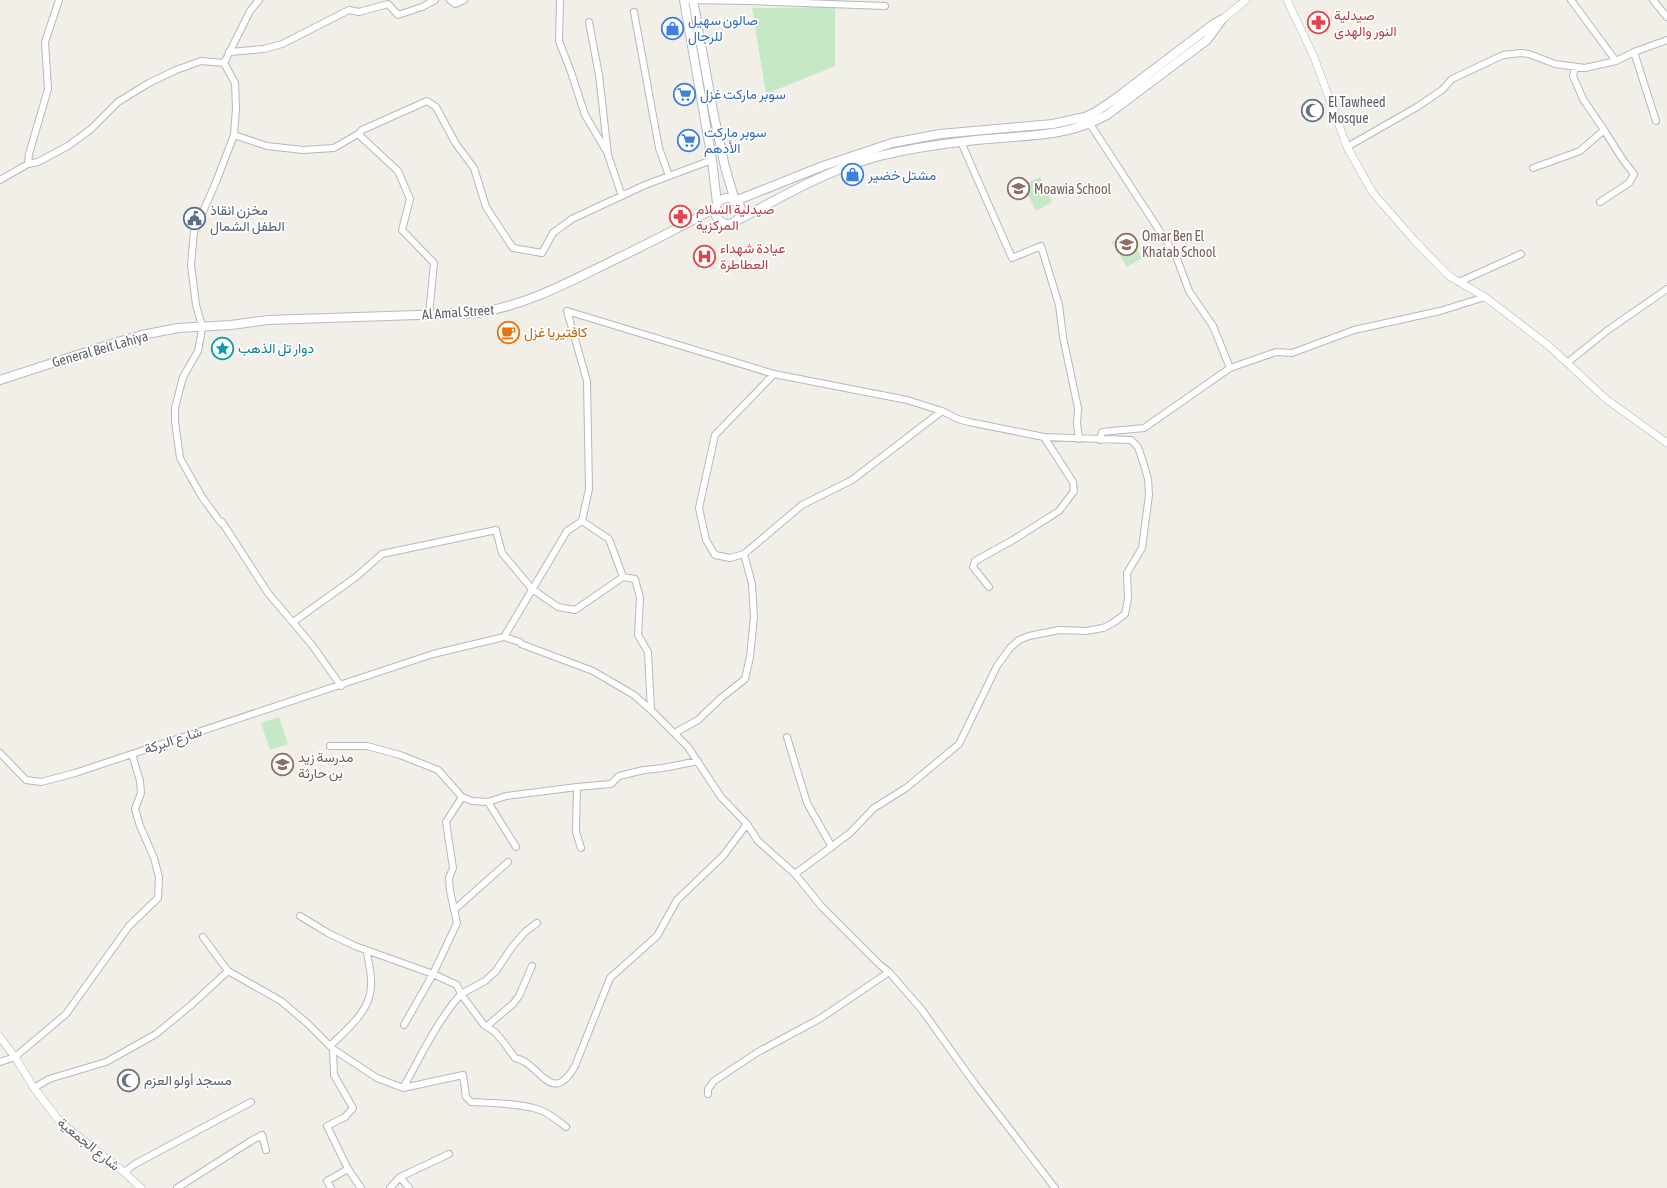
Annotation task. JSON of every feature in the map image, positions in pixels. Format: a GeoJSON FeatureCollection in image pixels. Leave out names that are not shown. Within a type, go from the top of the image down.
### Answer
{"type":"FeatureCollection","features":[{"type":"Feature","properties":{"kind":"main road"},"geometry":{"type":"LineString","coordinates":[[684,0],[712,160],[716,206],[715,217],[721,223],[730,224],[821,176],[894,152],[961,142],[1055,133],[1090,124],[1107,115],[1207,40],[1223,18]]}},
{"type":"Feature","properties":{"kind":"main road"},"geometry":{"type":"LineString","coordinates":[[693,0],[713,112],[725,167],[741,212],[738,220]]}},
{"type":"Feature","properties":{"kind":"main road"},"geometry":{"type":"LineString","coordinates":[[716,206],[720,201],[728,198],[736,201],[823,166],[892,143],[940,134],[1053,124],[1085,117],[1115,99],[1223,18]]}},
{"type":"Feature","properties":{"kind":"main road","name":"Al Amal Street"},"geometry":{"type":"LineString","coordinates":[[202,326],[231,325],[268,320],[476,314],[501,309],[531,300],[555,289],[679,229],[716,206]]}},
{"type":"Feature","properties":{"kind":"main road","name":"General Beit Lahiya"},"geometry":{"type":"LineString","coordinates":[[0,380],[142,335],[178,328],[202,326]]}},
{"type":"Feature","properties":{"kind":"street"},"geometry":{"type":"LineString","coordinates":[[28,164],[28,154],[48,89],[45,42],[59,0]]}},
{"type":"Feature","properties":{"kind":"street"},"geometry":{"type":"LineString","coordinates":[[224,63],[250,11],[259,0]]}},
{"type":"Feature","properties":{"kind":"street"},"geometry":{"type":"LineString","coordinates":[[229,52],[264,49],[282,44],[349,10],[359,12],[388,4],[398,15],[422,7],[435,0]]}},
{"type":"Feature","properties":{"kind":"street"},"geometry":{"type":"LineString","coordinates":[[450,0],[455,4],[464,0]]}},
{"type":"Feature","properties":{"kind":"street"},"geometry":{"type":"LineString","coordinates":[[560,0],[559,41],[572,72],[585,115],[608,155],[622,196]]}},
{"type":"Feature","properties":{"kind":"street"},"geometry":{"type":"LineString","coordinates":[[684,0],[749,0],[885,6]]}},
{"type":"Feature","properties":{"kind":"street"},"geometry":{"type":"LineString","coordinates":[[1223,18],[1246,0]]}},
{"type":"Feature","properties":{"kind":"street"},"geometry":{"type":"LineString","coordinates":[[1287,0],[1314,57],[1347,147],[1373,192],[1414,240],[1449,276],[1485,298],[1549,346],[1606,399],[1667,443]]}},
{"type":"Feature","properties":{"kind":"street"},"geometry":{"type":"LineString","coordinates":[[1571,0],[1616,62]]}},
{"type":"Feature","properties":{"kind":"street"},"geometry":{"type":"LineString","coordinates":[[1653,0],[1667,17]]}},
{"type":"Feature","properties":{"kind":"street"},"geometry":{"type":"LineString","coordinates":[[634,12],[659,148],[670,176]]}},
{"type":"Feature","properties":{"kind":"street"},"geometry":{"type":"LineString","coordinates":[[589,22],[599,75],[608,155]]}},
{"type":"Feature","properties":{"kind":"street"},"geometry":{"type":"LineString","coordinates":[[1347,147],[1417,107],[1442,90],[1452,79],[1503,55],[1521,53],[1529,54],[1555,64],[1585,68],[1616,62],[1634,52],[1667,40]]}},
{"type":"Feature","properties":{"kind":"street"},"geometry":{"type":"LineString","coordinates":[[1634,52],[1656,121]]}},
{"type":"Feature","properties":{"kind":"street"},"geometry":{"type":"LineString","coordinates":[[0,180],[28,164],[38,162],[68,146],[91,129],[118,102],[149,83],[176,70],[201,61],[224,63]]}},
{"type":"Feature","properties":{"kind":"street"},"geometry":{"type":"LineString","coordinates":[[224,63],[235,83],[236,108],[234,135],[216,182],[194,232],[191,265],[196,305],[202,326],[198,351],[183,377],[175,408],[176,431],[180,458],[202,497],[221,523],[222,522],[268,592],[312,645],[341,686]]}},
{"type":"Feature","properties":{"kind":"street"},"geometry":{"type":"LineString","coordinates":[[1575,67],[1573,76],[1583,99],[1623,160],[1634,174],[1629,183],[1600,202]]}},
{"type":"Feature","properties":{"kind":"street"},"geometry":{"type":"LineString","coordinates":[[234,135],[267,146],[303,150],[334,148],[358,134],[362,130],[427,101],[436,107],[456,144],[474,168],[486,207],[513,248],[542,253],[553,233],[572,219],[622,196],[712,160]]}},
{"type":"Feature","properties":{"kind":"street"},"geometry":{"type":"LineString","coordinates":[[1090,124],[1176,256],[1189,291],[1212,326],[1230,368]]}},
{"type":"Feature","properties":{"kind":"street"},"geometry":{"type":"LineString","coordinates":[[1533,168],[1580,151],[1604,130]]}},
{"type":"Feature","properties":{"kind":"street"},"geometry":{"type":"LineString","coordinates":[[358,134],[398,171],[410,199],[402,230],[434,263],[429,315]]}},
{"type":"Feature","properties":{"kind":"street"},"geometry":{"type":"LineString","coordinates":[[961,142],[1012,258],[1040,246],[1059,305],[1063,337],[1078,408],[1077,424],[1079,439]]}},
{"type":"Feature","properties":{"kind":"street"},"geometry":{"type":"LineString","coordinates":[[1459,282],[1521,254]]}},
{"type":"Feature","properties":{"kind":"street"},"geometry":{"type":"LineString","coordinates":[[1567,363],[1608,330],[1667,290]]}},
{"type":"Feature","properties":{"kind":"street"},"geometry":{"type":"LineString","coordinates":[[1100,440],[1102,432],[1144,428],[1230,368],[1276,352],[1292,353],[1354,330],[1433,313],[1485,298]]}},
{"type":"Feature","properties":{"kind":"street"},"geometry":{"type":"LineString","coordinates":[[795,874],[850,833],[874,808],[906,788],[959,744],[998,666],[1010,648],[1020,640],[1030,636],[1059,630],[1086,631],[1103,628],[1125,614],[1128,599],[1127,573],[1142,548],[1149,495],[1148,479],[1138,448],[1131,440],[1044,437],[1001,430],[958,420],[942,411],[907,400],[774,374],[566,311],[587,382],[589,489],[582,521],[567,531],[504,637],[594,671],[634,695],[651,710],[688,748],[721,797],[747,824],[758,841],[795,874],[822,906],[880,965],[889,972],[922,1010],[975,1084],[1055,1188]]}},
{"type":"Feature","properties":{"kind":"street"},"geometry":{"type":"LineString","coordinates":[[774,374],[714,435],[699,508],[706,540],[715,555],[730,558],[744,554],[802,505],[852,480],[942,411]]}},
{"type":"Feature","properties":{"kind":"street"},"geometry":{"type":"LineString","coordinates":[[989,587],[973,567],[975,561],[1059,512],[1074,491],[1073,482],[1044,437]]}},
{"type":"Feature","properties":{"kind":"street"},"geometry":{"type":"LineString","coordinates":[[582,521],[610,539],[623,577]]}},
{"type":"Feature","properties":{"kind":"street"},"geometry":{"type":"LineString","coordinates":[[293,622],[356,577],[382,554],[496,530],[502,553],[532,589],[558,607],[575,610],[623,577],[635,579],[640,598],[638,635],[648,652],[651,710]]}},
{"type":"Feature","properties":{"kind":"street"},"geometry":{"type":"LineString","coordinates":[[676,735],[678,731],[698,720],[721,698],[745,679],[750,657],[754,617],[752,584],[744,554]]}},
{"type":"Feature","properties":{"kind":"street","name":"شارع البركة"},"geometry":{"type":"LineString","coordinates":[[0,753],[26,780],[41,782],[341,686],[432,654],[504,637]]}},
{"type":"Feature","properties":{"kind":"street"},"geometry":{"type":"LineString","coordinates":[[787,737],[807,803],[832,847]]}},
{"type":"Feature","properties":{"kind":"street"},"geometry":{"type":"LineString","coordinates":[[330,746],[367,746],[383,749],[406,757],[438,770],[462,797],[472,801],[488,802],[506,796],[611,784],[618,776],[644,770],[698,762]]}},
{"type":"Feature","properties":{"kind":"street"},"geometry":{"type":"LineString","coordinates":[[0,1062],[15,1057],[66,1014],[129,926],[158,898],[159,877],[154,858],[140,826],[135,809],[141,793],[140,781],[132,754]]}},
{"type":"Feature","properties":{"kind":"street"},"geometry":{"type":"LineString","coordinates":[[577,788],[576,832],[581,848]]}},
{"type":"Feature","properties":{"kind":"street"},"geometry":{"type":"LineString","coordinates":[[404,1025],[433,974],[457,923],[449,878],[453,868],[446,822],[462,797]]}},
{"type":"Feature","properties":{"kind":"street"},"geometry":{"type":"LineString","coordinates":[[488,802],[516,846]]}},
{"type":"Feature","properties":{"kind":"street"},"geometry":{"type":"LineString","coordinates":[[300,916],[328,933],[367,951],[433,974],[457,985],[461,994],[484,1025],[495,1032],[506,1044],[515,1058],[521,1059],[552,1083],[560,1083],[568,1078],[575,1066],[610,978],[657,936],[677,900],[723,856],[747,824]]}},
{"type":"Feature","properties":{"kind":"street"},"geometry":{"type":"LineString","coordinates":[[454,910],[508,862]]}},
{"type":"Feature","properties":{"kind":"street"},"geometry":{"type":"LineString","coordinates":[[404,1088],[427,1044],[452,1004],[461,994],[485,981],[496,970],[512,947],[525,932],[537,923]]}},
{"type":"Feature","properties":{"kind":"street"},"geometry":{"type":"LineString","coordinates":[[203,936],[228,971],[281,1001],[307,1023],[331,1048],[377,1078],[404,1088],[462,1075],[466,1097],[471,1102],[516,1105],[537,1109],[547,1113],[566,1127]]}},
{"type":"Feature","properties":{"kind":"street"},"geometry":{"type":"LineString","coordinates":[[361,1188],[348,1169],[327,1126],[345,1117],[353,1108],[334,1075],[331,1048],[362,1014],[369,1000],[371,985],[367,951]]}},
{"type":"Feature","properties":{"kind":"street"},"geometry":{"type":"LineString","coordinates":[[487,1026],[519,996],[532,966]]}},
{"type":"Feature","properties":{"kind":"street"},"geometry":{"type":"LineString","coordinates":[[34,1088],[49,1079],[106,1062],[150,1038],[190,1006],[228,971]]}},
{"type":"Feature","properties":{"kind":"street"},"geometry":{"type":"LineString","coordinates":[[708,1094],[708,1089],[714,1081],[758,1052],[821,1018],[889,972]]}},
{"type":"Feature","properties":{"kind":"street","name":"شارع الجمعية"},"geometry":{"type":"LineString","coordinates":[[0,1037],[15,1057],[34,1088],[60,1122],[124,1172],[141,1188]]}},
{"type":"Feature","properties":{"kind":"street"},"geometry":{"type":"LineString","coordinates":[[124,1172],[250,1102]]}},
{"type":"Feature","properties":{"kind":"street"},"geometry":{"type":"LineString","coordinates":[[177,1188],[262,1135],[266,1150]]}},
{"type":"Feature","properties":{"kind":"street"},"geometry":{"type":"LineString","coordinates":[[390,1188],[400,1177],[449,1154]]}},
{"type":"Feature","properties":{"kind":"street"},"geometry":{"type":"LineString","coordinates":[[331,1188],[328,1180],[348,1169]]}},
{"type":"Feature","properties":{"kind":"street"},"geometry":{"type":"LineString","coordinates":[[400,1177],[409,1188]]}},
{"type":"Feature","properties":{"kind":"green space"},"geometry":{"type":"Polygon","coordinates":[[[835,7],[835,66],[766,94],[752,8],[835,7]]]}},
{"type":"Feature","properties":{"kind":"green space"},"geometry":{"type":"Polygon","coordinates":[[[1040,177],[1052,202],[1036,211],[1023,185],[1040,177]]]}},
{"type":"Feature","properties":{"kind":"green space"},"geometry":{"type":"Polygon","coordinates":[[[1126,233],[1142,258],[1127,267],[1112,242],[1126,233]]]}},
{"type":"Feature","properties":{"kind":"green space"},"geometry":{"type":"Polygon","coordinates":[[[279,717],[288,744],[270,750],[261,723],[279,717]]]}},
{"type":"Feature","properties":{"kind":"place","name":"صيدلية النور والهدى"},"geometry":{"type":"Point","coordinates":[1318,23]}},
{"type":"Feature","properties":{"kind":"place","name":"صالون سهيل للرجال"},"geometry":{"type":"Point","coordinates":[672,28]}},
{"type":"Feature","properties":{"kind":"place","name":"سوبر ماركت غزل"},"geometry":{"type":"Point","coordinates":[684,94]}},
{"type":"Feature","properties":{"kind":"place","name":"El Tawheed Mosque"},"geometry":{"type":"Point","coordinates":[1312,110]}},
{"type":"Feature","properties":{"kind":"place","name":"سوبر ماركت الأدهم"},"geometry":{"type":"Point","coordinates":[688,140]}},
{"type":"Feature","properties":{"kind":"place","name":"مشتل خضير"},"geometry":{"type":"Point","coordinates":[852,175]}},
{"type":"Feature","properties":{"kind":"place","name":"Moawia School"},"geometry":{"type":"Point","coordinates":[1019,189]}},
{"type":"Feature","properties":{"kind":"place","name":"صيدلية السلام المركزية"},"geometry":{"type":"Point","coordinates":[681,217]}},
{"type":"Feature","properties":{"kind":"place","name":"مخزن انقاذ الطفل الشمال"},"geometry":{"type":"Point","coordinates":[195,218]}},
{"type":"Feature","properties":{"kind":"place","name":"Omar Ben El Khatab School"},"geometry":{"type":"Point","coordinates":[1126,244]}},
{"type":"Feature","properties":{"kind":"place","name":"عيادة شهداء العطاطرة"},"geometry":{"type":"Point","coordinates":[704,256]}},
{"type":"Feature","properties":{"kind":"place","name":"كافتيريا غزل"},"geometry":{"type":"Point","coordinates":[508,332]}},
{"type":"Feature","properties":{"kind":"place","name":"دوار تل الذهب"},"geometry":{"type":"Point","coordinates":[222,348]}},
{"type":"Feature","properties":{"kind":"place","name":"مدرسة زيد بن حارثة"},"geometry":{"type":"Point","coordinates":[283,765]}},
{"type":"Feature","properties":{"kind":"place","name":"مسجد أولو العزم"},"geometry":{"type":"Point","coordinates":[129,1080]}}]}
